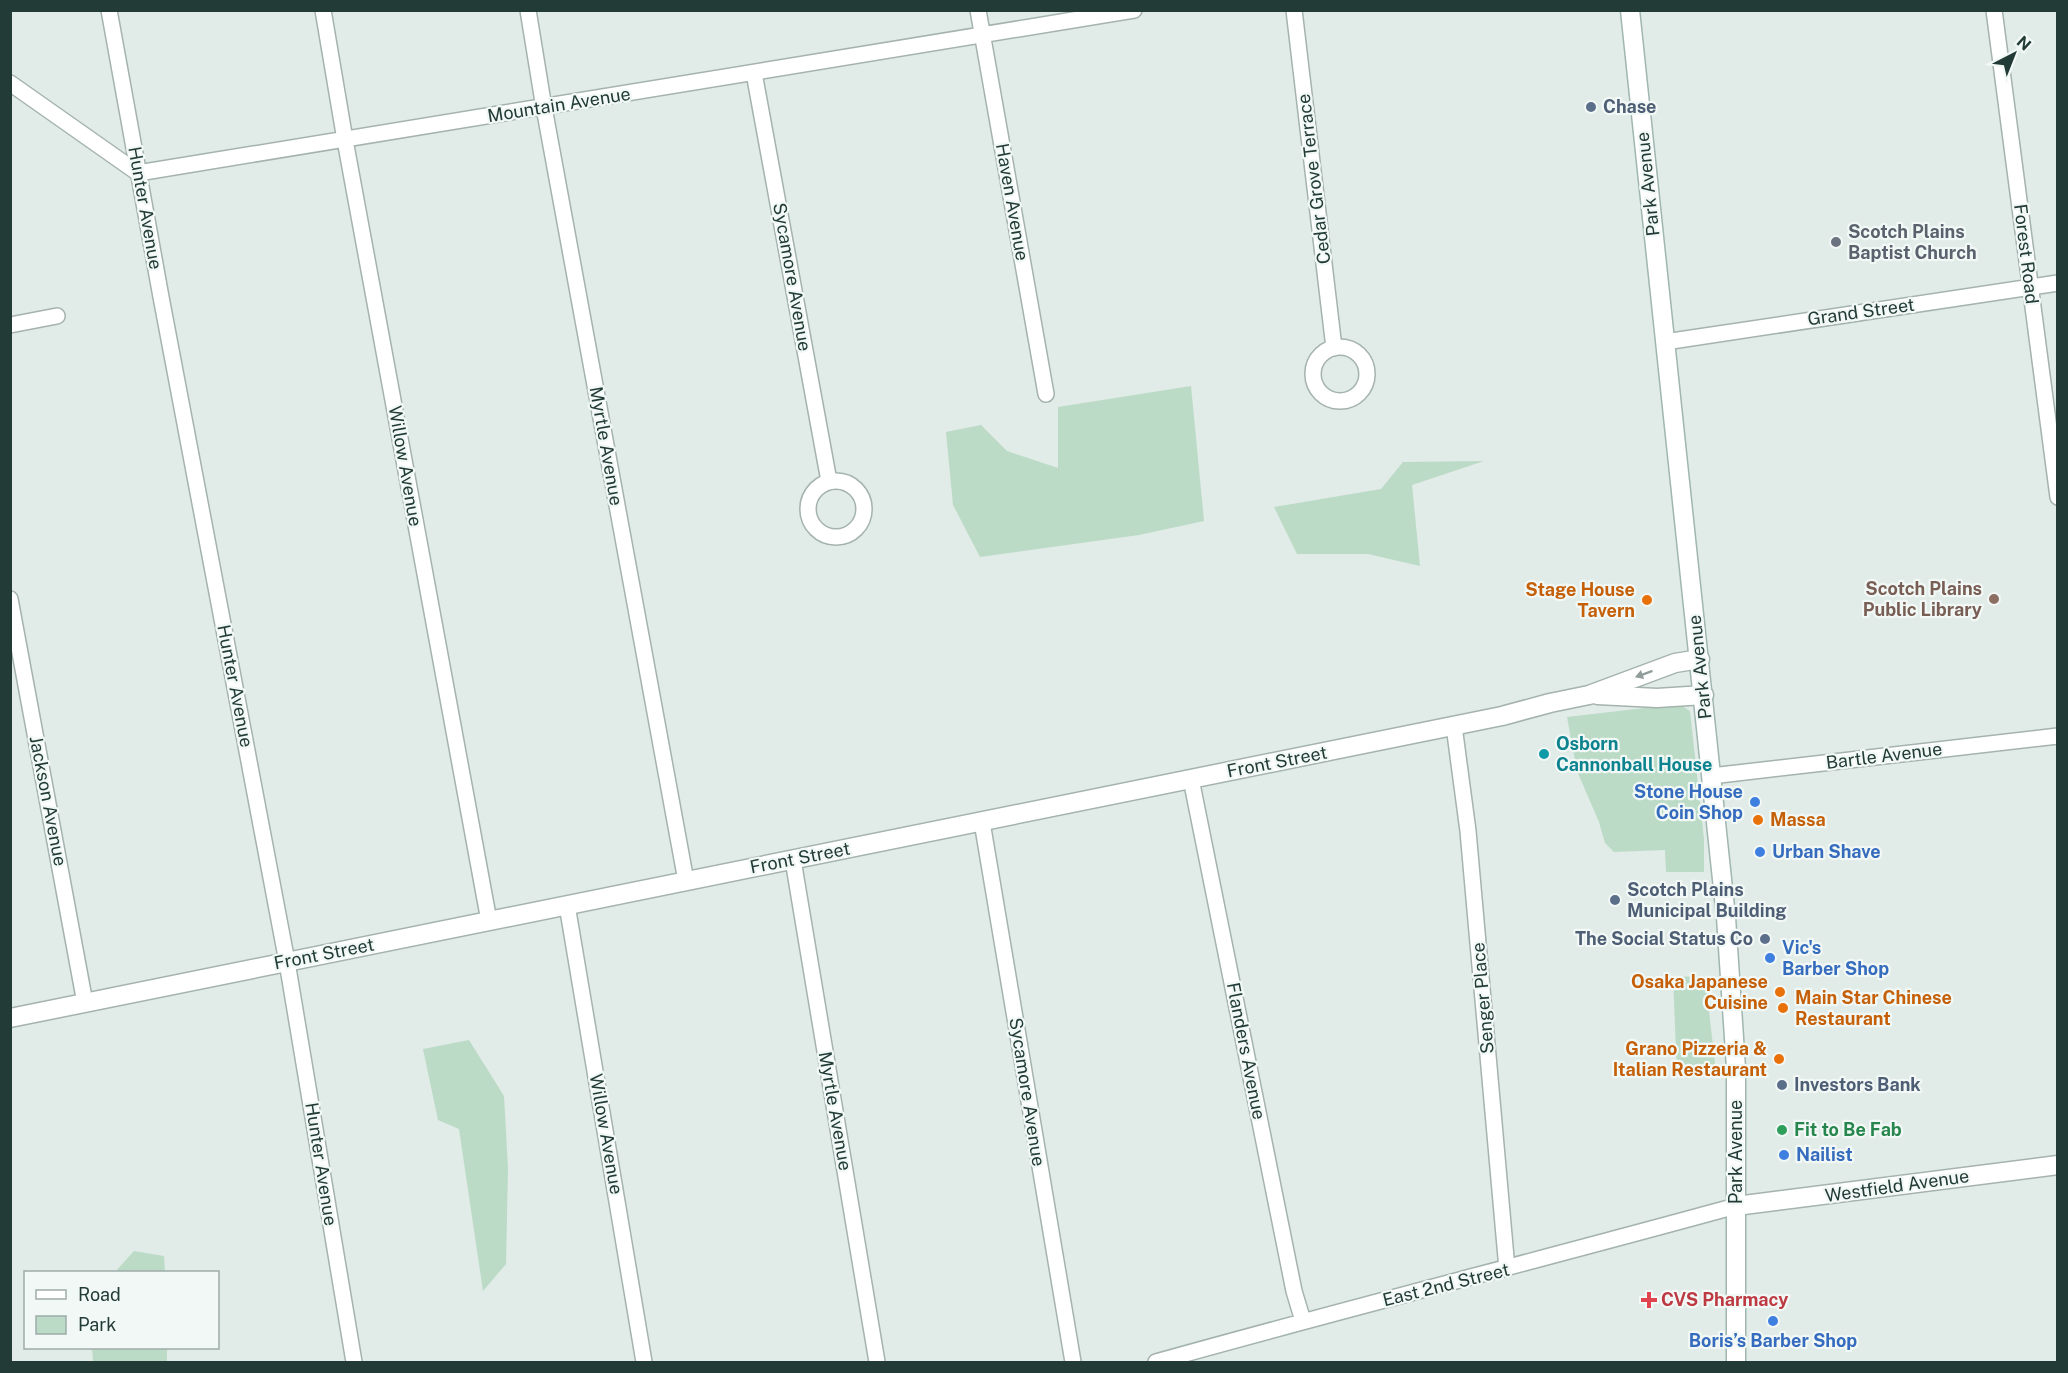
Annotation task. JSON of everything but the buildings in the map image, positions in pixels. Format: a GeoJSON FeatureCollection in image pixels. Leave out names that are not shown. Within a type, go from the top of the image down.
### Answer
{"type":"FeatureCollection","features":[{"type":"Feature","properties":{"kind":"street","name":"Hunter Avenue"},"geometry":{"type":"LineString","coordinates":[[109,10],[287,962],[354,1362]]}},
{"type":"Feature","properties":{"kind":"street","name":"Willow Avenue"},"geometry":{"type":"LineString","coordinates":[[323,10],[489,921]]}},
{"type":"Feature","properties":{"kind":"street","name":"Myrtle Avenue"},"geometry":{"type":"LineString","coordinates":[[528,10],[686,881]]}},
{"type":"Feature","properties":{"kind":"street","name":"Haven Avenue"},"geometry":{"type":"LineString","coordinates":[[978,10],[1046,394]]}},
{"type":"Feature","properties":{"kind":"street","name":"Mountain Avenue"},"geometry":{"type":"LineString","coordinates":[[138,173],[1134,10]]}},
{"type":"Feature","properties":{"kind":"street","name":"Cedar Grove Terrace"},"geometry":{"type":"LineString","coordinates":[[1293,10],[1334,348]]}},
{"type":"Feature","properties":{"kind":"street","name":"Park Avenue"},"geometry":{"type":"LineString","coordinates":[[1630,10],[1726,917],[1736,1068],[1736,1362]]}},
{"type":"Feature","properties":{"kind":"street","name":"Forest Road"},"geometry":{"type":"LineString","coordinates":[[1994,10],[2058,497]]}},
{"type":"Feature","properties":{"kind":"street","name":"Sycamore Avenue"},"geometry":{"type":"LineString","coordinates":[[754,73],[829,481]]}},
{"type":"Feature","properties":{"kind":"street"},"geometry":{"type":"LineString","coordinates":[[10,83],[138,173]]}},
{"type":"Feature","properties":{"kind":"street","name":"Grand Street"},"geometry":{"type":"LineString","coordinates":[[1665,342],[2058,283]]}},
{"type":"Feature","properties":{"kind":"street"},"geometry":{"type":"LineString","coordinates":[[10,325],[57,316]]}},
{"type":"Feature","properties":{"kind":"street","name":"Jackson Avenue"},"geometry":{"type":"LineString","coordinates":[[10,599],[85,1003]]}},
{"type":"Feature","properties":{"kind":"street","name":"Front Street"},"geometry":{"type":"LineString","coordinates":[[10,1018],[1502,716],[1589,695],[1675,663],[1700,659]]}},
{"type":"Feature","properties":{"kind":"street","name":"Front Street"},"geometry":{"type":"LineString","coordinates":[[1589,695],[1657,698],[1704,695]]}},
{"type":"Feature","properties":{"kind":"street","name":"Senger Place"},"geometry":{"type":"LineString","coordinates":[[1454,726],[1468,831],[1507,1269]]}},
{"type":"Feature","properties":{"kind":"street","name":"Bartle Avenue"},"geometry":{"type":"LineString","coordinates":[[1711,776],[2058,736]]}},
{"type":"Feature","properties":{"kind":"street","name":"Flanders Avenue"},"geometry":{"type":"LineString","coordinates":[[1191,779],[1294,1291],[1303,1321]]}},
{"type":"Feature","properties":{"kind":"street","name":"Sycamore Avenue"},"geometry":{"type":"LineString","coordinates":[[982,822],[1073,1362]]}},
{"type":"Feature","properties":{"kind":"street","name":"Myrtle Avenue"},"geometry":{"type":"LineString","coordinates":[[793,860],[877,1362]]}},
{"type":"Feature","properties":{"kind":"street","name":"Willow Avenue"},"geometry":{"type":"LineString","coordinates":[[567,906],[644,1362]]}},
{"type":"Feature","properties":{"kind":"street","name":"Westfield Avenue"},"geometry":{"type":"LineString","coordinates":[[1736,1206],[2058,1165]]}},
{"type":"Feature","properties":{"kind":"street","name":"East 2nd Street"},"geometry":{"type":"LineString","coordinates":[[1156,1362],[1736,1206]]}},
{"type":"Feature","properties":{"kind":"green space"},"geometry":{"type":"Polygon","coordinates":[[[1191,386],[1204,521],[1139,535],[980,557],[953,505],[946,432],[981,425],[1007,451],[1058,468],[1058,407],[1191,386]]]}},
{"type":"Feature","properties":{"kind":"green space"},"geometry":{"type":"Polygon","coordinates":[[[1484,461],[1412,485],[1420,566],[1368,554],[1297,554],[1274,507],[1381,489],[1403,462],[1484,461]]]}},
{"type":"Feature","properties":{"kind":"green space"},"geometry":{"type":"Polygon","coordinates":[[[1679,704],[1690,711],[1704,839],[1704,872],[1666,872],[1665,850],[1614,852],[1605,843],[1599,822],[1577,771],[1567,717],[1679,704]]]}},
{"type":"Feature","properties":{"kind":"green space"},"geometry":{"type":"Polygon","coordinates":[[[1705,976],[1716,1072],[1677,1074],[1673,977],[1705,976]]]}},
{"type":"Feature","properties":{"kind":"green space"},"geometry":{"type":"Polygon","coordinates":[[[469,1040],[504,1096],[508,1168],[506,1264],[483,1291],[459,1129],[438,1120],[423,1049],[469,1040]]]}},
{"type":"Feature","properties":{"kind":"green space"},"geometry":{"type":"Polygon","coordinates":[[[134,1251],[164,1256],[165,1271],[116,1271],[134,1251]]]}},
{"type":"Feature","properties":{"kind":"green space"},"geometry":{"type":"Polygon","coordinates":[[[92,1349],[167,1349],[167,1362],[93,1362],[92,1349]]]}},
{"type":"Feature","properties":{"kind":"place","name":"Chase"},"geometry":{"type":"Point","coordinates":[1591,107]}},
{"type":"Feature","properties":{"kind":"place","name":"Scotch Plains Baptist Church"},"geometry":{"type":"Point","coordinates":[1836,242]}},
{"type":"Feature","properties":{"kind":"place","name":"Scotch Plains Public Library"},"geometry":{"type":"Point","coordinates":[1994,599]}},
{"type":"Feature","properties":{"kind":"place","name":"Stage House Tavern"},"geometry":{"type":"Point","coordinates":[1647,600]}},
{"type":"Feature","properties":{"kind":"place","name":"Osborn Cannonball House"},"geometry":{"type":"Point","coordinates":[1544,754]}},
{"type":"Feature","properties":{"kind":"place","name":"Stone House Coin Shop"},"geometry":{"type":"Point","coordinates":[1755,802]}},
{"type":"Feature","properties":{"kind":"place","name":"Massa"},"geometry":{"type":"Point","coordinates":[1758,820]}},
{"type":"Feature","properties":{"kind":"place","name":"Urban Shave"},"geometry":{"type":"Point","coordinates":[1760,852]}},
{"type":"Feature","properties":{"kind":"place","name":"Scotch Plains Municipal Building"},"geometry":{"type":"Point","coordinates":[1615,900]}},
{"type":"Feature","properties":{"kind":"place","name":"The Social Status Co"},"geometry":{"type":"Point","coordinates":[1765,939]}},
{"type":"Feature","properties":{"kind":"place","name":"Vic's Barber Shop"},"geometry":{"type":"Point","coordinates":[1770,958]}},
{"type":"Feature","properties":{"kind":"place","name":"Osaka Japanese Cuisine"},"geometry":{"type":"Point","coordinates":[1780,992]}},
{"type":"Feature","properties":{"kind":"place","name":"Main Star Chinese Restaurant"},"geometry":{"type":"Point","coordinates":[1783,1008]}},
{"type":"Feature","properties":{"kind":"place","name":"Grano Pizzeria & Italian Restaurant"},"geometry":{"type":"Point","coordinates":[1779,1059]}},
{"type":"Feature","properties":{"kind":"place","name":"Investors Bank"},"geometry":{"type":"Point","coordinates":[1782,1085]}},
{"type":"Feature","properties":{"kind":"place","name":"Fit to Be Fab"},"geometry":{"type":"Point","coordinates":[1782,1130]}},
{"type":"Feature","properties":{"kind":"place","name":"Nailist"},"geometry":{"type":"Point","coordinates":[1784,1155]}},
{"type":"Feature","properties":{"kind":"place","name":"CVS Pharmacy"},"geometry":{"type":"Point","coordinates":[1649,1300]}},
{"type":"Feature","properties":{"kind":"place","name":"Boris’s Barber Shop"},"geometry":{"type":"Point","coordinates":[1773,1321]}}]}
